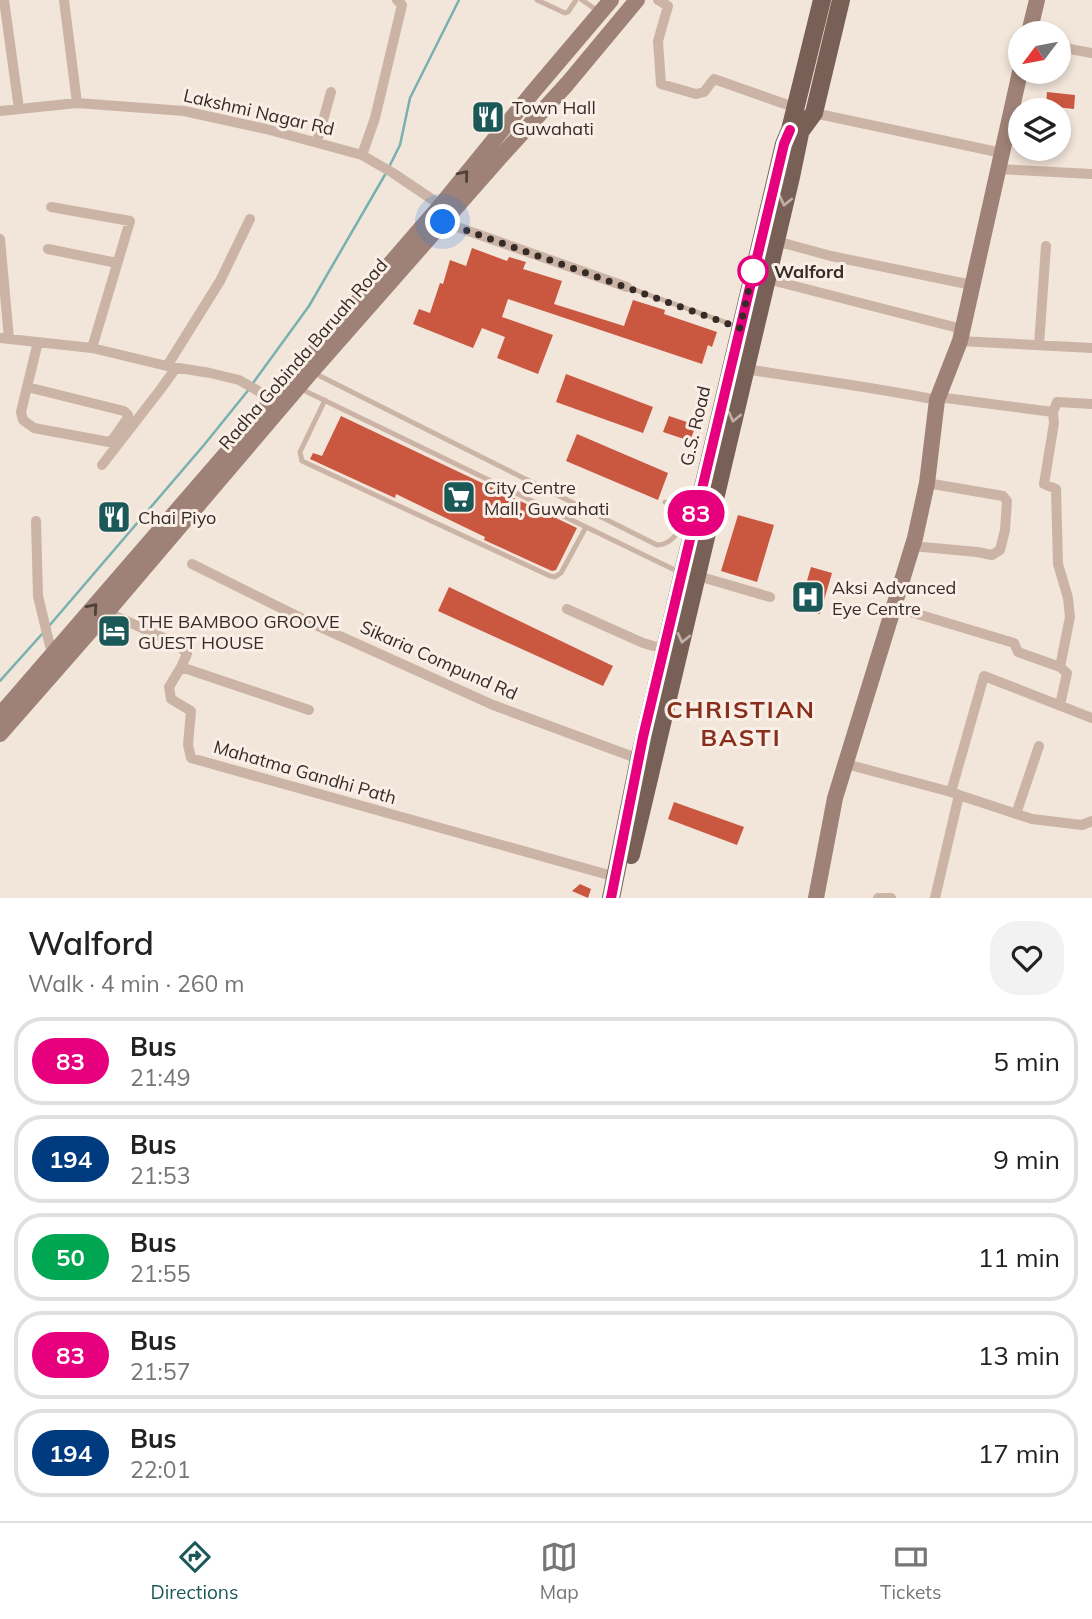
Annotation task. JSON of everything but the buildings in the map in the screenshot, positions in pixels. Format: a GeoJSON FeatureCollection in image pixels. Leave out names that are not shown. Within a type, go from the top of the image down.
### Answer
{"type":"FeatureCollection","features":[{"type":"Feature","properties":{"kind":"main road"},"geometry":{"type":"LineString","coordinates":[[508,148],[527,114],[623,0]]}},
{"type":"Feature","properties":{"kind":"main road","name":"Radha Gobinda Baruah Road"},"geometry":{"type":"LineString","coordinates":[[3,705],[54,653],[272,400],[567,85],[637,0]]}},
{"type":"Feature","properties":{"kind":"main road"},"geometry":{"type":"LineString","coordinates":[[800,108],[810,0]]}},
{"type":"Feature","properties":{"kind":"main road"},"geometry":{"type":"LineString","coordinates":[[795,132],[822,0]]}},
{"type":"Feature","properties":{"kind":"main road"},"geometry":{"type":"LineString","coordinates":[[800,108],[832,0]]}},
{"type":"Feature","properties":{"kind":"main road"},"geometry":{"type":"LineString","coordinates":[[800,108],[841,0]]}},
{"type":"Feature","properties":{"kind":"main road"},"geometry":{"type":"LineString","coordinates":[[1032,21],[1037,0]]}},
{"type":"Feature","properties":{"kind":"main road","name":"Radha Gobinda Baruah Road"},"geometry":{"type":"LineString","coordinates":[[0,734],[107,612],[445,213],[496,136],[606,6]]}},
{"type":"Feature","properties":{"kind":"main road"},"geometry":{"type":"LineString","coordinates":[[816,898],[835,798],[894,607],[928,483],[937,398],[961,335],[1017,84]]}},
{"type":"Feature","properties":{"kind":"main road"},"geometry":{"type":"LineString","coordinates":[[496,136],[527,114]]}},
{"type":"Feature","properties":{"kind":"main road","name":"G.S. Road"},"geometry":{"type":"LineString","coordinates":[[621,898],[690,574],[745,369],[798,147],[795,132]]}},
{"type":"Feature","properties":{"kind":"main road","name":"G.S. Road"},"geometry":{"type":"LineString","coordinates":[[611,898],[664,649],[690,574],[685,531],[740,328],[784,144],[795,132]]}},
{"type":"Feature","properties":{"kind":"street"},"geometry":{"type":"LineString","coordinates":[[4,0],[19,109]]}},
{"type":"Feature","properties":{"kind":"street"},"geometry":{"type":"LineString","coordinates":[[64,0],[77,103]]}},
{"type":"Feature","properties":{"kind":"street"},"geometry":{"type":"LineString","coordinates":[[362,155],[375,118],[402,5],[397,0]]}},
{"type":"Feature","properties":{"kind":"street"},"geometry":{"type":"LineString","coordinates":[[658,0],[668,6],[659,41],[661,84],[696,94],[704,92],[714,79],[800,108],[1000,161],[1092,174]]}},
{"type":"Feature","properties":{"kind":"street"},"geometry":{"type":"LineString","coordinates":[[1071,49],[1092,53]]}},
{"type":"Feature","properties":{"kind":"street"},"geometry":{"type":"LineString","coordinates":[[317,142],[331,92]]}},
{"type":"Feature","properties":{"kind":"street","name":"Lakshmi Nagar Rd"},"geometry":{"type":"LineString","coordinates":[[0,111],[77,103],[184,111],[317,142],[362,155],[393,173],[445,213],[627,287]]}},
{"type":"Feature","properties":{"kind":"street"},"geometry":{"type":"LineString","coordinates":[[51,207],[130,221],[92,348]]}},
{"type":"Feature","properties":{"kind":"street"},"geometry":{"type":"LineString","coordinates":[[102,465],[160,390],[220,281],[250,219]]}},
{"type":"Feature","properties":{"kind":"street"},"geometry":{"type":"LineString","coordinates":[[0,239],[5,338],[92,348],[210,373],[239,380],[272,400]]}},
{"type":"Feature","properties":{"kind":"street"},"geometry":{"type":"LineString","coordinates":[[775,243],[972,285]]}},
{"type":"Feature","properties":{"kind":"street"},"geometry":{"type":"LineString","coordinates":[[1039,345],[1046,247]]}},
{"type":"Feature","properties":{"kind":"street"},"geometry":{"type":"LineString","coordinates":[[48,249],[117,263]]}},
{"type":"Feature","properties":{"kind":"street"},"geometry":{"type":"LineString","coordinates":[[767,279],[961,335],[1039,345],[1092,348]]}},
{"type":"Feature","properties":{"kind":"street"},"geometry":{"type":"LineString","coordinates":[[27,387],[124,411],[128,415],[127,419],[109,442],[34,428],[23,420],[21,412],[27,387],[38,342]]}},
{"type":"Feature","properties":{"kind":"street"},"geometry":{"type":"LineString","coordinates":[[745,369],[849,386],[1053,412]]}},
{"type":"Feature","properties":{"kind":"street"},"geometry":{"type":"LineString","coordinates":[[1060,667],[1070,617],[1068,598],[1058,564],[1056,489],[1044,484],[1054,423],[1053,412],[1057,402],[1092,404]]}},
{"type":"Feature","properties":{"kind":"street"},"geometry":{"type":"LineString","coordinates":[[912,546],[992,555],[1000,551],[1007,501],[1003,496],[928,483]]}},
{"type":"Feature","properties":{"kind":"street"},"geometry":{"type":"LineString","coordinates":[[36,521],[38,596],[43,623],[54,653]]}},
{"type":"Feature","properties":{"kind":"street","name":"Sikaria Compund Rd"},"geometry":{"type":"LineString","coordinates":[[192,564],[311,623],[493,705],[639,759]]}},
{"type":"Feature","properties":{"kind":"street"},"geometry":{"type":"LineString","coordinates":[[690,574],[770,597]]}},
{"type":"Feature","properties":{"kind":"street"},"geometry":{"type":"LineString","coordinates":[[894,607],[1014,643],[1018,652],[1060,667],[1067,673],[1060,705]]}},
{"type":"Feature","properties":{"kind":"street"},"geometry":{"type":"LineString","coordinates":[[567,609],[643,643],[664,649]]}},
{"type":"Feature","properties":{"kind":"street"},"geometry":{"type":"LineString","coordinates":[[107,612],[178,645],[187,654],[181,667],[309,710]]}},
{"type":"Feature","properties":{"kind":"street","name":"Mahatma Gandhi Path"},"geometry":{"type":"LineString","coordinates":[[181,667],[169,687],[171,699],[191,710],[188,746],[191,758],[616,877]]}},
{"type":"Feature","properties":{"kind":"street"},"geometry":{"type":"LineString","coordinates":[[935,898],[955,794],[984,676],[1092,718]]}},
{"type":"Feature","properties":{"kind":"street"},"geometry":{"type":"LineString","coordinates":[[1016,814],[1039,746]]}},
{"type":"Feature","properties":{"kind":"street"},"geometry":{"type":"LineString","coordinates":[[846,764],[955,794],[1032,819],[1082,825],[1092,821]]}},
{"type":"Feature","properties":{"kind":"street"},"geometry":{"type":"LineString","coordinates":[[878,898],[891,898]]}},
{"type":"Feature","properties":{"kind":"lane"},"geometry":{"type":"LineString","coordinates":[[537,0],[565,13],[576,0]]}},
{"type":"Feature","properties":{"kind":"lane"},"geometry":{"type":"LineString","coordinates":[[582,0],[606,6]]}},
{"type":"Feature","properties":{"kind":"lane"},"geometry":{"type":"LineString","coordinates":[[627,287],[740,328]]}},
{"type":"Feature","properties":{"kind":"lane"},"geometry":{"type":"LineString","coordinates":[[312,371],[657,545],[667,543],[685,531],[683,514],[677,507],[665,502]]}},
{"type":"Feature","properties":{"kind":"lane"},"geometry":{"type":"LineString","coordinates":[[298,387],[586,527],[690,574]]}},
{"type":"Feature","properties":{"kind":"lane"},"geometry":{"type":"LineString","coordinates":[[326,400],[300,452],[302,461],[550,576],[555,577],[561,573],[586,527]]}},
{"type":"Feature","properties":{"kind":"waterway"},"geometry":{"type":"LineString","coordinates":[[389,167],[400,145],[410,98],[459,0]]}},
{"type":"Feature","properties":{"kind":"waterway"},"geometry":{"type":"LineString","coordinates":[[253,383],[309,306],[386,173]]}},
{"type":"Feature","properties":{"kind":"waterway"},"geometry":{"type":"LineString","coordinates":[[49,626],[250,388]]}},
{"type":"Feature","properties":{"kind":"waterway"},"geometry":{"type":"LineString","coordinates":[[0,681],[42,634]]}},
{"type":"Feature","properties":{"kind":"bus line","name":"83"},"geometry":{"type":"LineString","coordinates":[[611,898],[681,573],[784,144],[790,130]]}},
{"type":"Feature","properties":{"kind":"place","name":"Town Hall Guwahati"},"geometry":{"type":"Point","coordinates":[488,117]}},
{"type":"Feature","properties":{"kind":"place","name":"Walford"},"geometry":{"type":"Point","coordinates":[753,271]}},
{"type":"Feature","properties":{"kind":"place","name":"City Centre Mall, Guwahati"},"geometry":{"type":"Point","coordinates":[459,497]}},
{"type":"Feature","properties":{"kind":"place","name":"Chai Piyo"},"geometry":{"type":"Point","coordinates":[114,517]}},
{"type":"Feature","properties":{"kind":"place","name":"Aksi Advanced Eye Centre"},"geometry":{"type":"Point","coordinates":[808,597]}},
{"type":"Feature","properties":{"kind":"place","name":"THE BAMBOO GROOVE GUEST HOUSE"},"geometry":{"type":"Point","coordinates":[114,631]}},
{"type":"Feature","properties":{"kind":"district","name":"CHRISTIAN BASTI"},"geometry":{"type":"Point","coordinates":[741,723]}},
{"type":"Feature","properties":{"kind":"route"},"geometry":{"type":"LineString","coordinates":[[443,222],[740,328],[753,271]]}}]}
